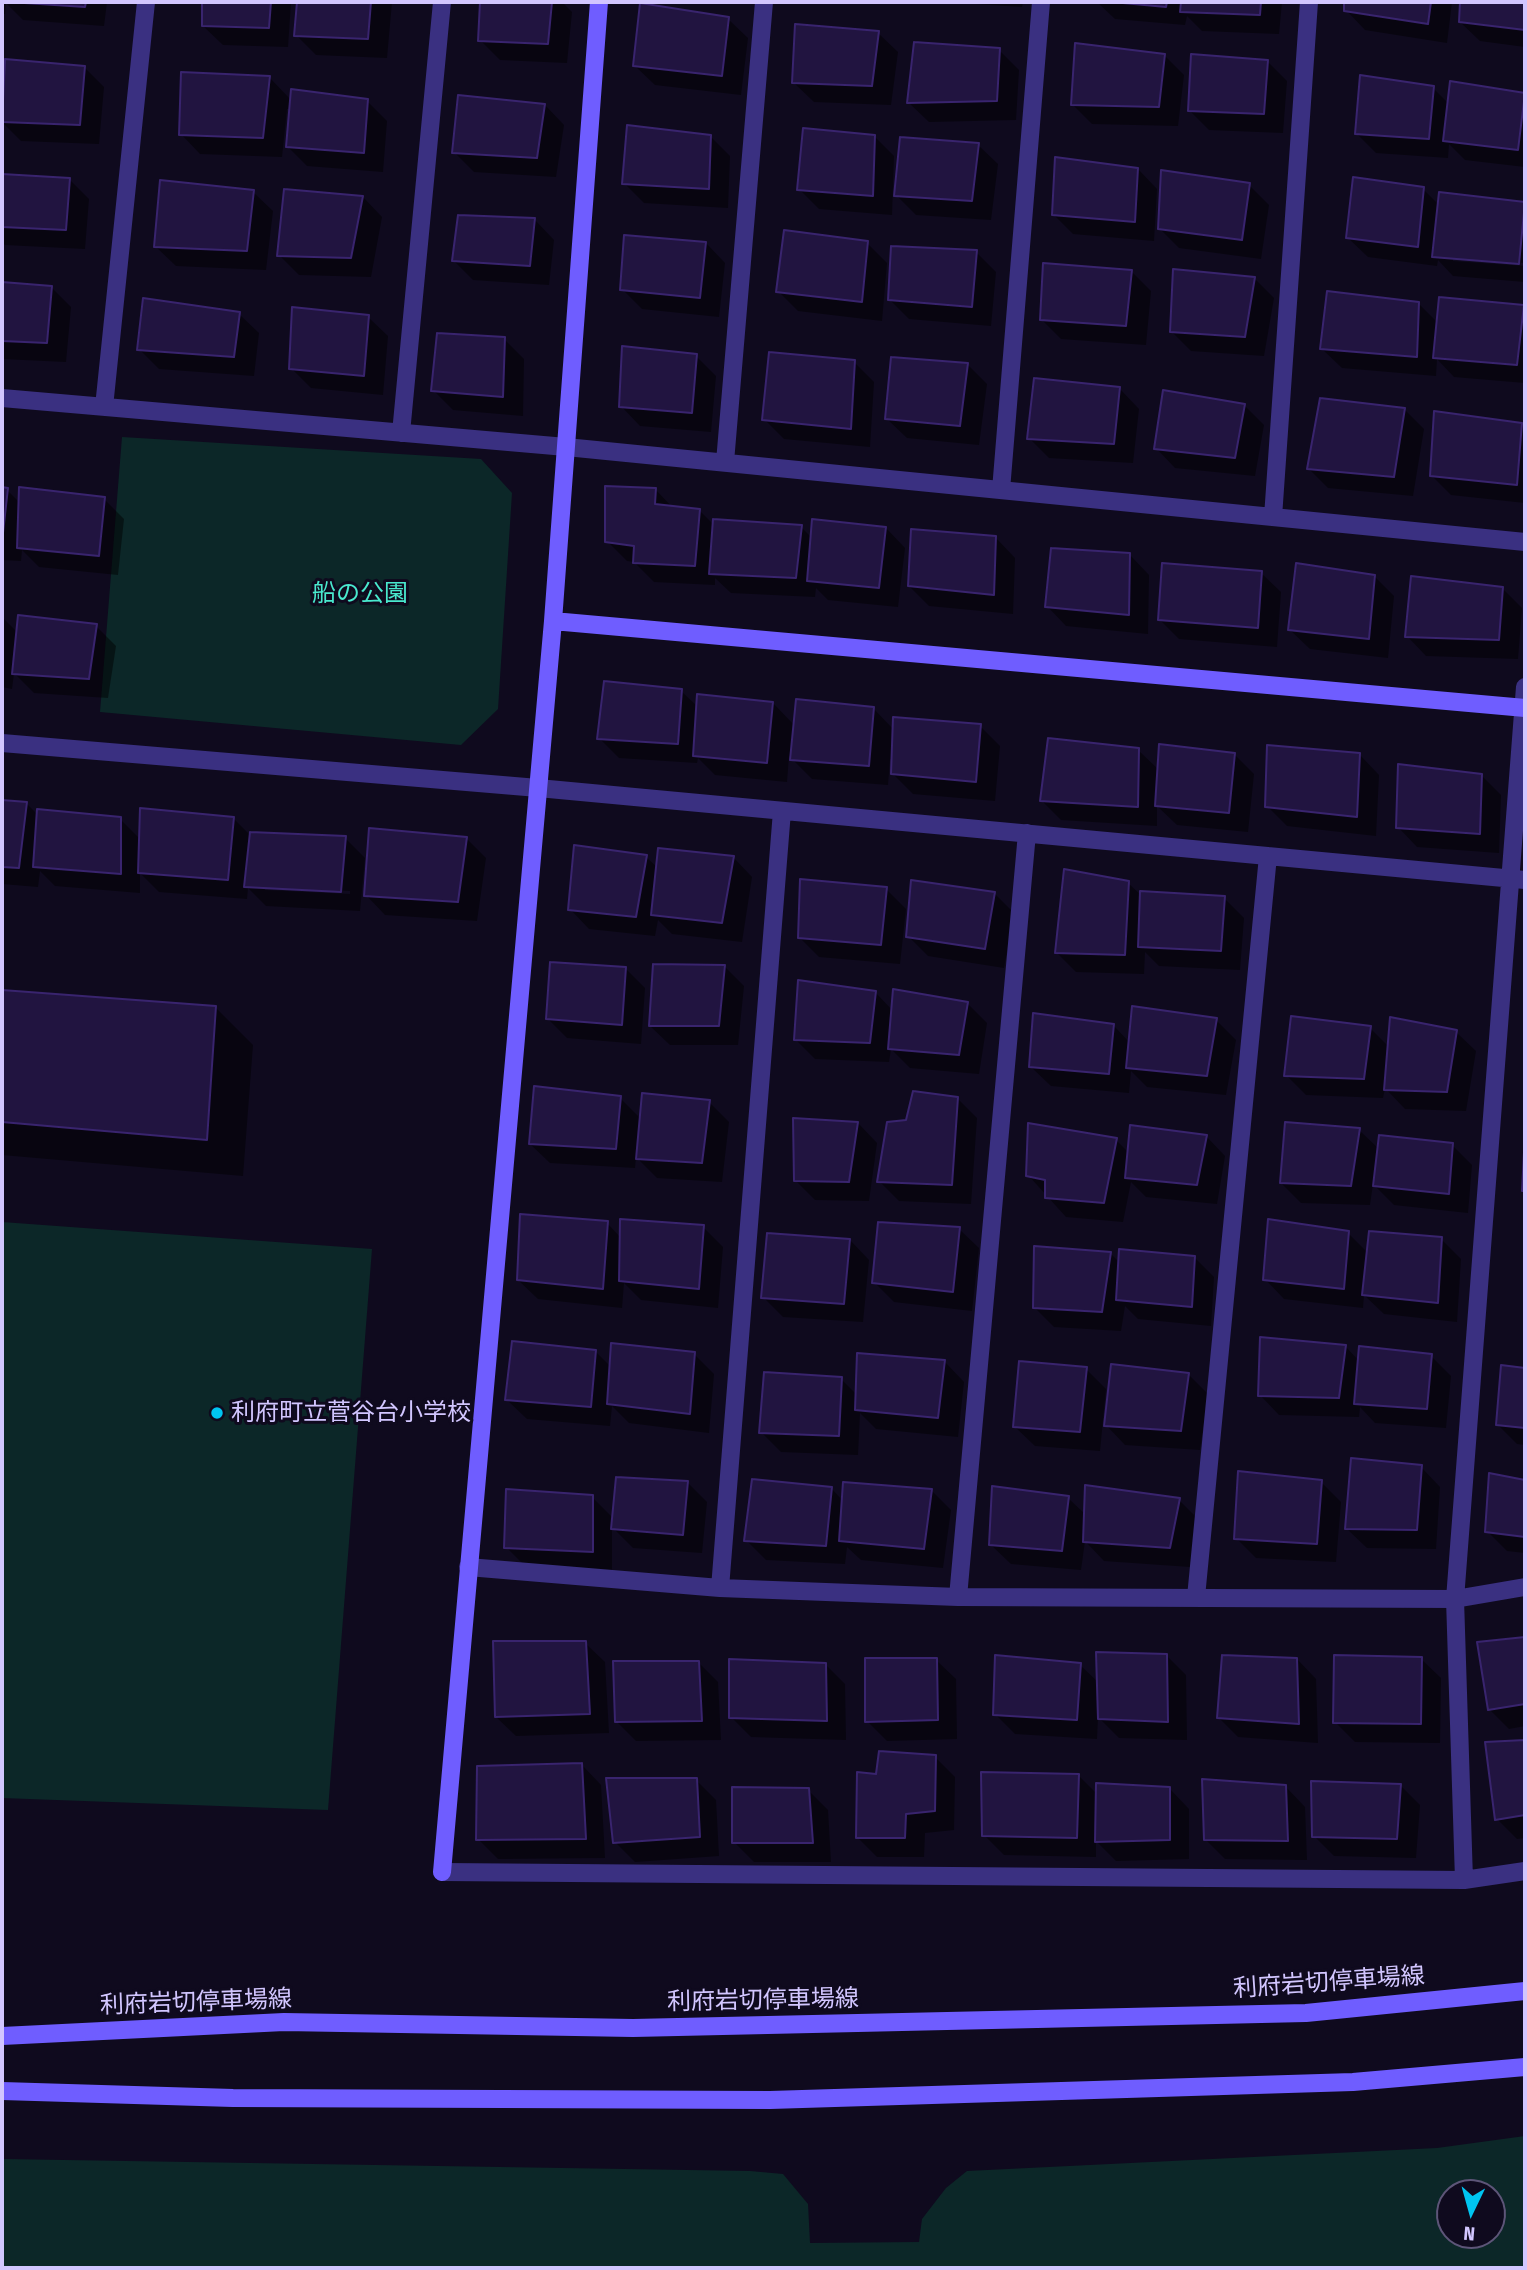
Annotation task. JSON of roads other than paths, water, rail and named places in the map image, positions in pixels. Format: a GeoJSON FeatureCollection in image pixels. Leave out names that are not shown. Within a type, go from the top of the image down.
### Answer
{"type":"FeatureCollection","features":[{"type":"Feature","properties":{"kind":"main road"},"geometry":{"type":"LineString","coordinates":[[442,1872],[553,621],[599,2]]}},
{"type":"Feature","properties":{"kind":"main road"},"geometry":{"type":"LineString","coordinates":[[553,621],[1525,708]]}},
{"type":"Feature","properties":{"kind":"main road","name":"利府岩切停車場線"},"geometry":{"type":"LineString","coordinates":[[2,2036],[284,2022],[633,2028],[1306,2013],[1525,1991]]}},
{"type":"Feature","properties":{"kind":"main road"},"geometry":{"type":"LineString","coordinates":[[2,2091],[233,2098],[770,2100],[1353,2082],[1525,2067]]}},
{"type":"Feature","properties":{"kind":"street"},"geometry":{"type":"LineString","coordinates":[[104,407],[146,2]]}},
{"type":"Feature","properties":{"kind":"street"},"geometry":{"type":"LineString","coordinates":[[401,433],[442,2]]}},
{"type":"Feature","properties":{"kind":"street"},"geometry":{"type":"LineString","coordinates":[[725,463],[764,2]]}},
{"type":"Feature","properties":{"kind":"street"},"geometry":{"type":"LineString","coordinates":[[1001,490],[1041,2]]}},
{"type":"Feature","properties":{"kind":"street"},"geometry":{"type":"LineString","coordinates":[[1273,517],[1309,2]]}},
{"type":"Feature","properties":{"kind":"street"},"geometry":{"type":"LineString","coordinates":[[2,398],[566,447],[1525,542]]}},
{"type":"Feature","properties":{"kind":"street"},"geometry":{"type":"LineString","coordinates":[[1464,1880],[1455,1599],[1518,880],[1525,687]]}},
{"type":"Feature","properties":{"kind":"street"},"geometry":{"type":"LineString","coordinates":[[2,743],[538,788],[1518,880]]}},
{"type":"Feature","properties":{"kind":"street"},"geometry":{"type":"LineString","coordinates":[[720,1588],[782,811]]}},
{"type":"Feature","properties":{"kind":"street"},"geometry":{"type":"LineString","coordinates":[[958,1597],[1027,834]]}},
{"type":"Feature","properties":{"kind":"street"},"geometry":{"type":"LineString","coordinates":[[1196,1597],[1268,856]]}},
{"type":"Feature","properties":{"kind":"street"},"geometry":{"type":"LineString","coordinates":[[468,1567],[720,1588],[958,1597],[1455,1599],[1525,1587]]}},
{"type":"Feature","properties":{"kind":"street"},"geometry":{"type":"LineString","coordinates":[[442,1872],[1464,1880],[1525,1871]]}},
{"type":"Feature","properties":{"kind":"place","name":"利府町立菅谷台小学校"},"geometry":{"type":"Point","coordinates":[217,1413]}},
{"type":"Feature","properties":{"kind":"park label","name":"船の公園"},"geometry":{"type":"Point","coordinates":[360,594]}}]}
